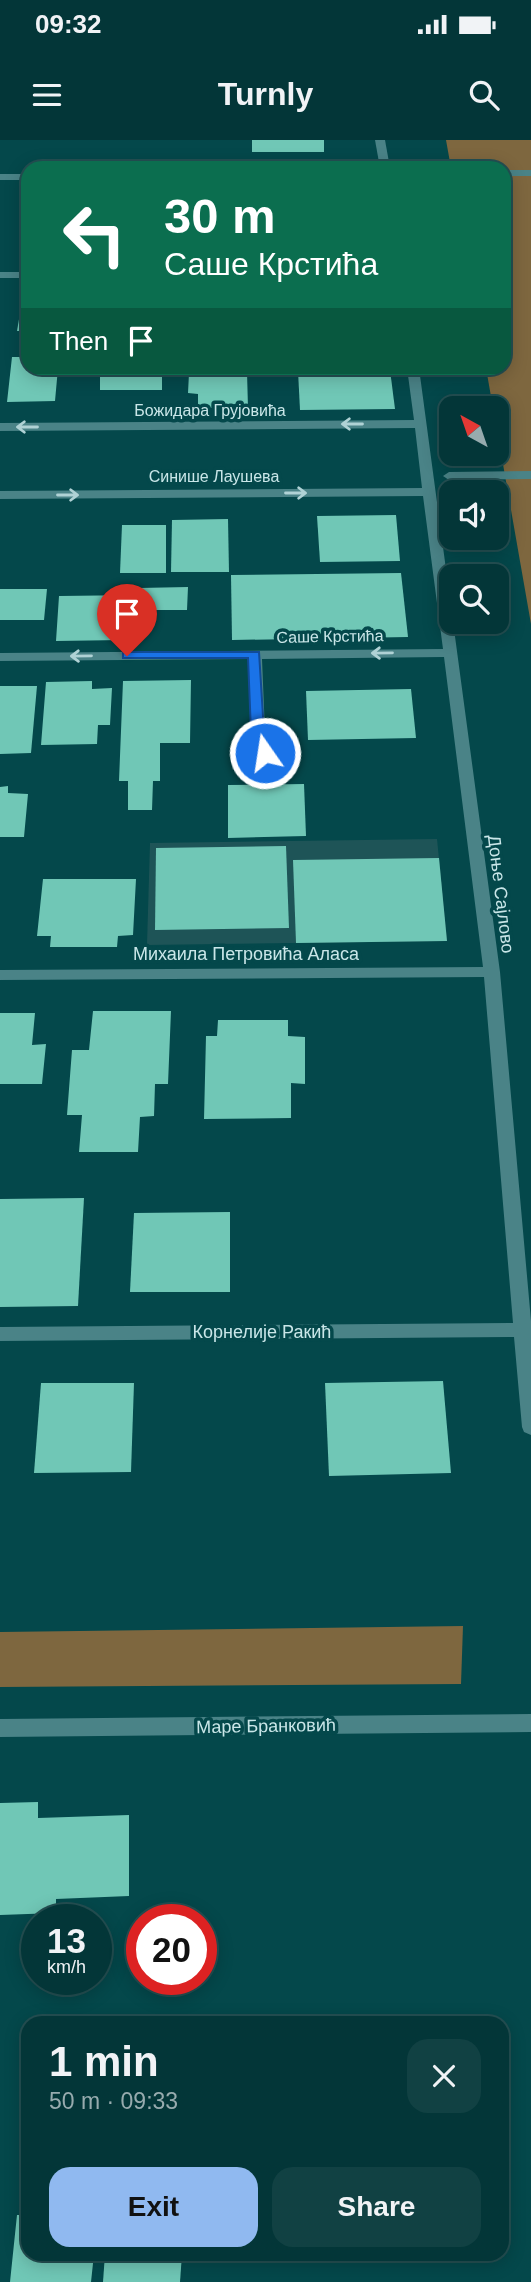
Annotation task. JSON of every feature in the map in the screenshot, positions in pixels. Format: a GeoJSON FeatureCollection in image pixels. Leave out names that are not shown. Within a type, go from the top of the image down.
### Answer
{"type":"FeatureCollection","features":[{"type":"Feature","properties":{"kind":"street"},"geometry":{"type":"LineString","coordinates":[[380,140],[384,161]]}},
{"type":"Feature","properties":{"kind":"street"},"geometry":{"type":"LineString","coordinates":[[511,173],[531,173]]}},
{"type":"Feature","properties":{"kind":"street"},"geometry":{"type":"LineString","coordinates":[[0,177],[21,177]]}},
{"type":"Feature","properties":{"kind":"street"},"geometry":{"type":"LineString","coordinates":[[0,275],[21,275]]}},
{"type":"Feature","properties":{"kind":"street","name":"Доње Сајлово"},"geometry":{"type":"LineString","coordinates":[[414,375],[492,972],[531,1427]]}},
{"type":"Feature","properties":{"kind":"street","name":"Божидара Грујовића"},"geometry":{"type":"LineString","coordinates":[[0,427],[421,424]]}},
{"type":"Feature","properties":{"kind":"street"},"geometry":{"type":"LineString","coordinates":[[449,476],[531,475]]}},
{"type":"Feature","properties":{"kind":"street","name":"Синише Лаушева"},"geometry":{"type":"LineString","coordinates":[[0,495],[428,492]]}},
{"type":"Feature","properties":{"kind":"street","name":"Саше Крстића"},"geometry":{"type":"LineString","coordinates":[[0,657],[450,653]]}},
{"type":"Feature","properties":{"kind":"street"},"geometry":{"type":"LineString","coordinates":[[255,654],[258,732],[273,775]]}},
{"type":"Feature","properties":{"kind":"street","name":"Михаила Петровића Аласа"},"geometry":{"type":"LineString","coordinates":[[0,975],[492,972]]}},
{"type":"Feature","properties":{"kind":"street","name":"Корнелије Ракић"},"geometry":{"type":"LineString","coordinates":[[0,1334],[523,1330]]}},
{"type":"Feature","properties":{"kind":"street","name":"Маре Бранковић"},"geometry":{"type":"LineString","coordinates":[[0,1728],[531,1723]]}},
{"type":"Feature","properties":{"kind":"shaded area"},"geometry":{"type":"Polygon","coordinates":[[[446,140],[531,140],[531,624],[509,498],[509,480],[506,480],[503,466],[509,466],[509,396],[491,396],[487,375],[511,375],[511,161],[450,161],[446,140]]]}},
{"type":"Feature","properties":{"kind":"shaded area"},"geometry":{"type":"Polygon","coordinates":[[[437,839],[447,941],[147,945],[150,843],[437,839]]]}},
{"type":"Feature","properties":{"kind":"shaded area"},"geometry":{"type":"Polygon","coordinates":[[[463,1626],[461,1684],[0,1687],[0,1632],[463,1626]]]}},
{"type":"Feature","properties":{"kind":"building"},"geometry":{"type":"Polygon","coordinates":[[[252,140],[324,140],[324,152],[252,152],[252,140]]]}},
{"type":"Feature","properties":{"kind":"building"},"geometry":{"type":"Polygon","coordinates":[[[21,308],[21,331],[17,331],[21,308]]]}},
{"type":"Feature","properties":{"kind":"building"},"geometry":{"type":"Polygon","coordinates":[[[12,357],[21,357],[21,375],[57,375],[55,401],[7,402],[12,357]]]}},
{"type":"Feature","properties":{"kind":"building"},"geometry":{"type":"Polygon","coordinates":[[[162,375],[162,390],[100,390],[100,377],[64,377],[162,375]]]}},
{"type":"Feature","properties":{"kind":"building"},"geometry":{"type":"Polygon","coordinates":[[[189,375],[247,375],[248,408],[198,408],[198,394],[188,393],[189,375]]]}},
{"type":"Feature","properties":{"kind":"building"},"geometry":{"type":"Polygon","coordinates":[[[298,375],[391,375],[395,409],[300,410],[298,375]]]}},
{"type":"Feature","properties":{"kind":"building"},"geometry":{"type":"Polygon","coordinates":[[[396,515],[400,561],[320,562],[317,516],[396,515]]]}},
{"type":"Feature","properties":{"kind":"building"},"geometry":{"type":"Polygon","coordinates":[[[228,519],[229,572],[171,572],[172,520],[228,519]]]}},
{"type":"Feature","properties":{"kind":"building"},"geometry":{"type":"Polygon","coordinates":[[[122,525],[166,525],[166,573],[120,573],[122,525]]]}},
{"type":"Feature","properties":{"kind":"building"},"geometry":{"type":"Polygon","coordinates":[[[401,573],[408,637],[232,640],[231,575],[401,573]]]}},
{"type":"Feature","properties":{"kind":"building"},"geometry":{"type":"Polygon","coordinates":[[[188,587],[187,610],[140,610],[140,622],[123,622],[122,640],[56,641],[59,596],[139,595],[139,588],[188,587]]]}},
{"type":"Feature","properties":{"kind":"building"},"geometry":{"type":"Polygon","coordinates":[[[0,589],[47,589],[44,620],[0,620],[0,589]]]}},
{"type":"Feature","properties":{"kind":"building"},"geometry":{"type":"Polygon","coordinates":[[[191,680],[190,743],[160,743],[160,781],[153,781],[152,810],[128,810],[128,781],[119,781],[123,681],[191,680]]]}},
{"type":"Feature","properties":{"kind":"building"},"geometry":{"type":"Polygon","coordinates":[[[92,681],[92,689],[112,688],[110,725],[98,725],[97,744],[41,745],[46,682],[92,681]]]}},
{"type":"Feature","properties":{"kind":"building"},"geometry":{"type":"Polygon","coordinates":[[[0,686],[37,686],[31,753],[0,754],[0,686]]]}},
{"type":"Feature","properties":{"kind":"building"},"geometry":{"type":"Polygon","coordinates":[[[411,689],[416,738],[308,740],[306,691],[411,689]]]}},
{"type":"Feature","properties":{"kind":"building"},"geometry":{"type":"Polygon","coordinates":[[[304,784],[306,836],[228,838],[228,785],[304,784]]]}},
{"type":"Feature","properties":{"kind":"building"},"geometry":{"type":"Polygon","coordinates":[[[8,786],[8,793],[28,794],[24,837],[0,837],[0,787],[8,786]]]}},
{"type":"Feature","properties":{"kind":"building"},"geometry":{"type":"Polygon","coordinates":[[[286,846],[289,928],[155,930],[156,848],[286,846]]]}},
{"type":"Feature","properties":{"kind":"building"},"geometry":{"type":"Polygon","coordinates":[[[439,858],[447,941],[296,943],[293,860],[439,858]]]}},
{"type":"Feature","properties":{"kind":"building"},"geometry":{"type":"Polygon","coordinates":[[[43,879],[136,879],[133,935],[118,936],[117,947],[50,947],[51,936],[37,936],[43,879]]]}},
{"type":"Feature","properties":{"kind":"building"},"geometry":{"type":"Polygon","coordinates":[[[93,1011],[171,1011],[168,1084],[155,1084],[154,1116],[140,1117],[138,1152],[79,1152],[82,1115],[67,1115],[72,1050],[89,1050],[93,1011]]]}},
{"type":"Feature","properties":{"kind":"building"},"geometry":{"type":"Polygon","coordinates":[[[0,1013],[35,1013],[32,1045],[46,1044],[42,1084],[0,1084],[0,1013]]]}},
{"type":"Feature","properties":{"kind":"building"},"geometry":{"type":"Polygon","coordinates":[[[218,1020],[288,1020],[288,1036],[305,1037],[305,1084],[291,1083],[291,1118],[204,1119],[206,1036],[217,1036],[218,1020]]]}},
{"type":"Feature","properties":{"kind":"building"},"geometry":{"type":"Polygon","coordinates":[[[84,1198],[78,1306],[0,1307],[0,1199],[84,1198]]]}},
{"type":"Feature","properties":{"kind":"building"},"geometry":{"type":"Polygon","coordinates":[[[230,1212],[230,1292],[130,1292],[134,1213],[230,1212]]]}},
{"type":"Feature","properties":{"kind":"building"},"geometry":{"type":"Polygon","coordinates":[[[443,1381],[451,1473],[329,1476],[325,1383],[443,1381]]]}},
{"type":"Feature","properties":{"kind":"building"},"geometry":{"type":"Polygon","coordinates":[[[41,1383],[134,1383],[131,1472],[34,1473],[41,1383]]]}},
{"type":"Feature","properties":{"kind":"building"},"geometry":{"type":"Polygon","coordinates":[[[38,1802],[38,1818],[129,1815],[129,1896],[56,1899],[56,1904],[21,1904],[21,1914],[0,1915],[0,1803],[38,1802]]]}},
{"type":"Feature","properties":{"kind":"building"},"geometry":{"type":"Polygon","coordinates":[[[17,2215],[21,2215],[21,2261],[93,2261],[91,2282],[10,2282],[17,2215]]]}},
{"type":"Feature","properties":{"kind":"building"},"geometry":{"type":"Polygon","coordinates":[[[104,2261],[182,2261],[180,2282],[103,2282],[104,2261]]]}},
{"type":"Feature","properties":{"kind":"route"},"geometry":{"type":"LineString","coordinates":[[127,656],[255,654],[258,732],[265,753]]}}]}
